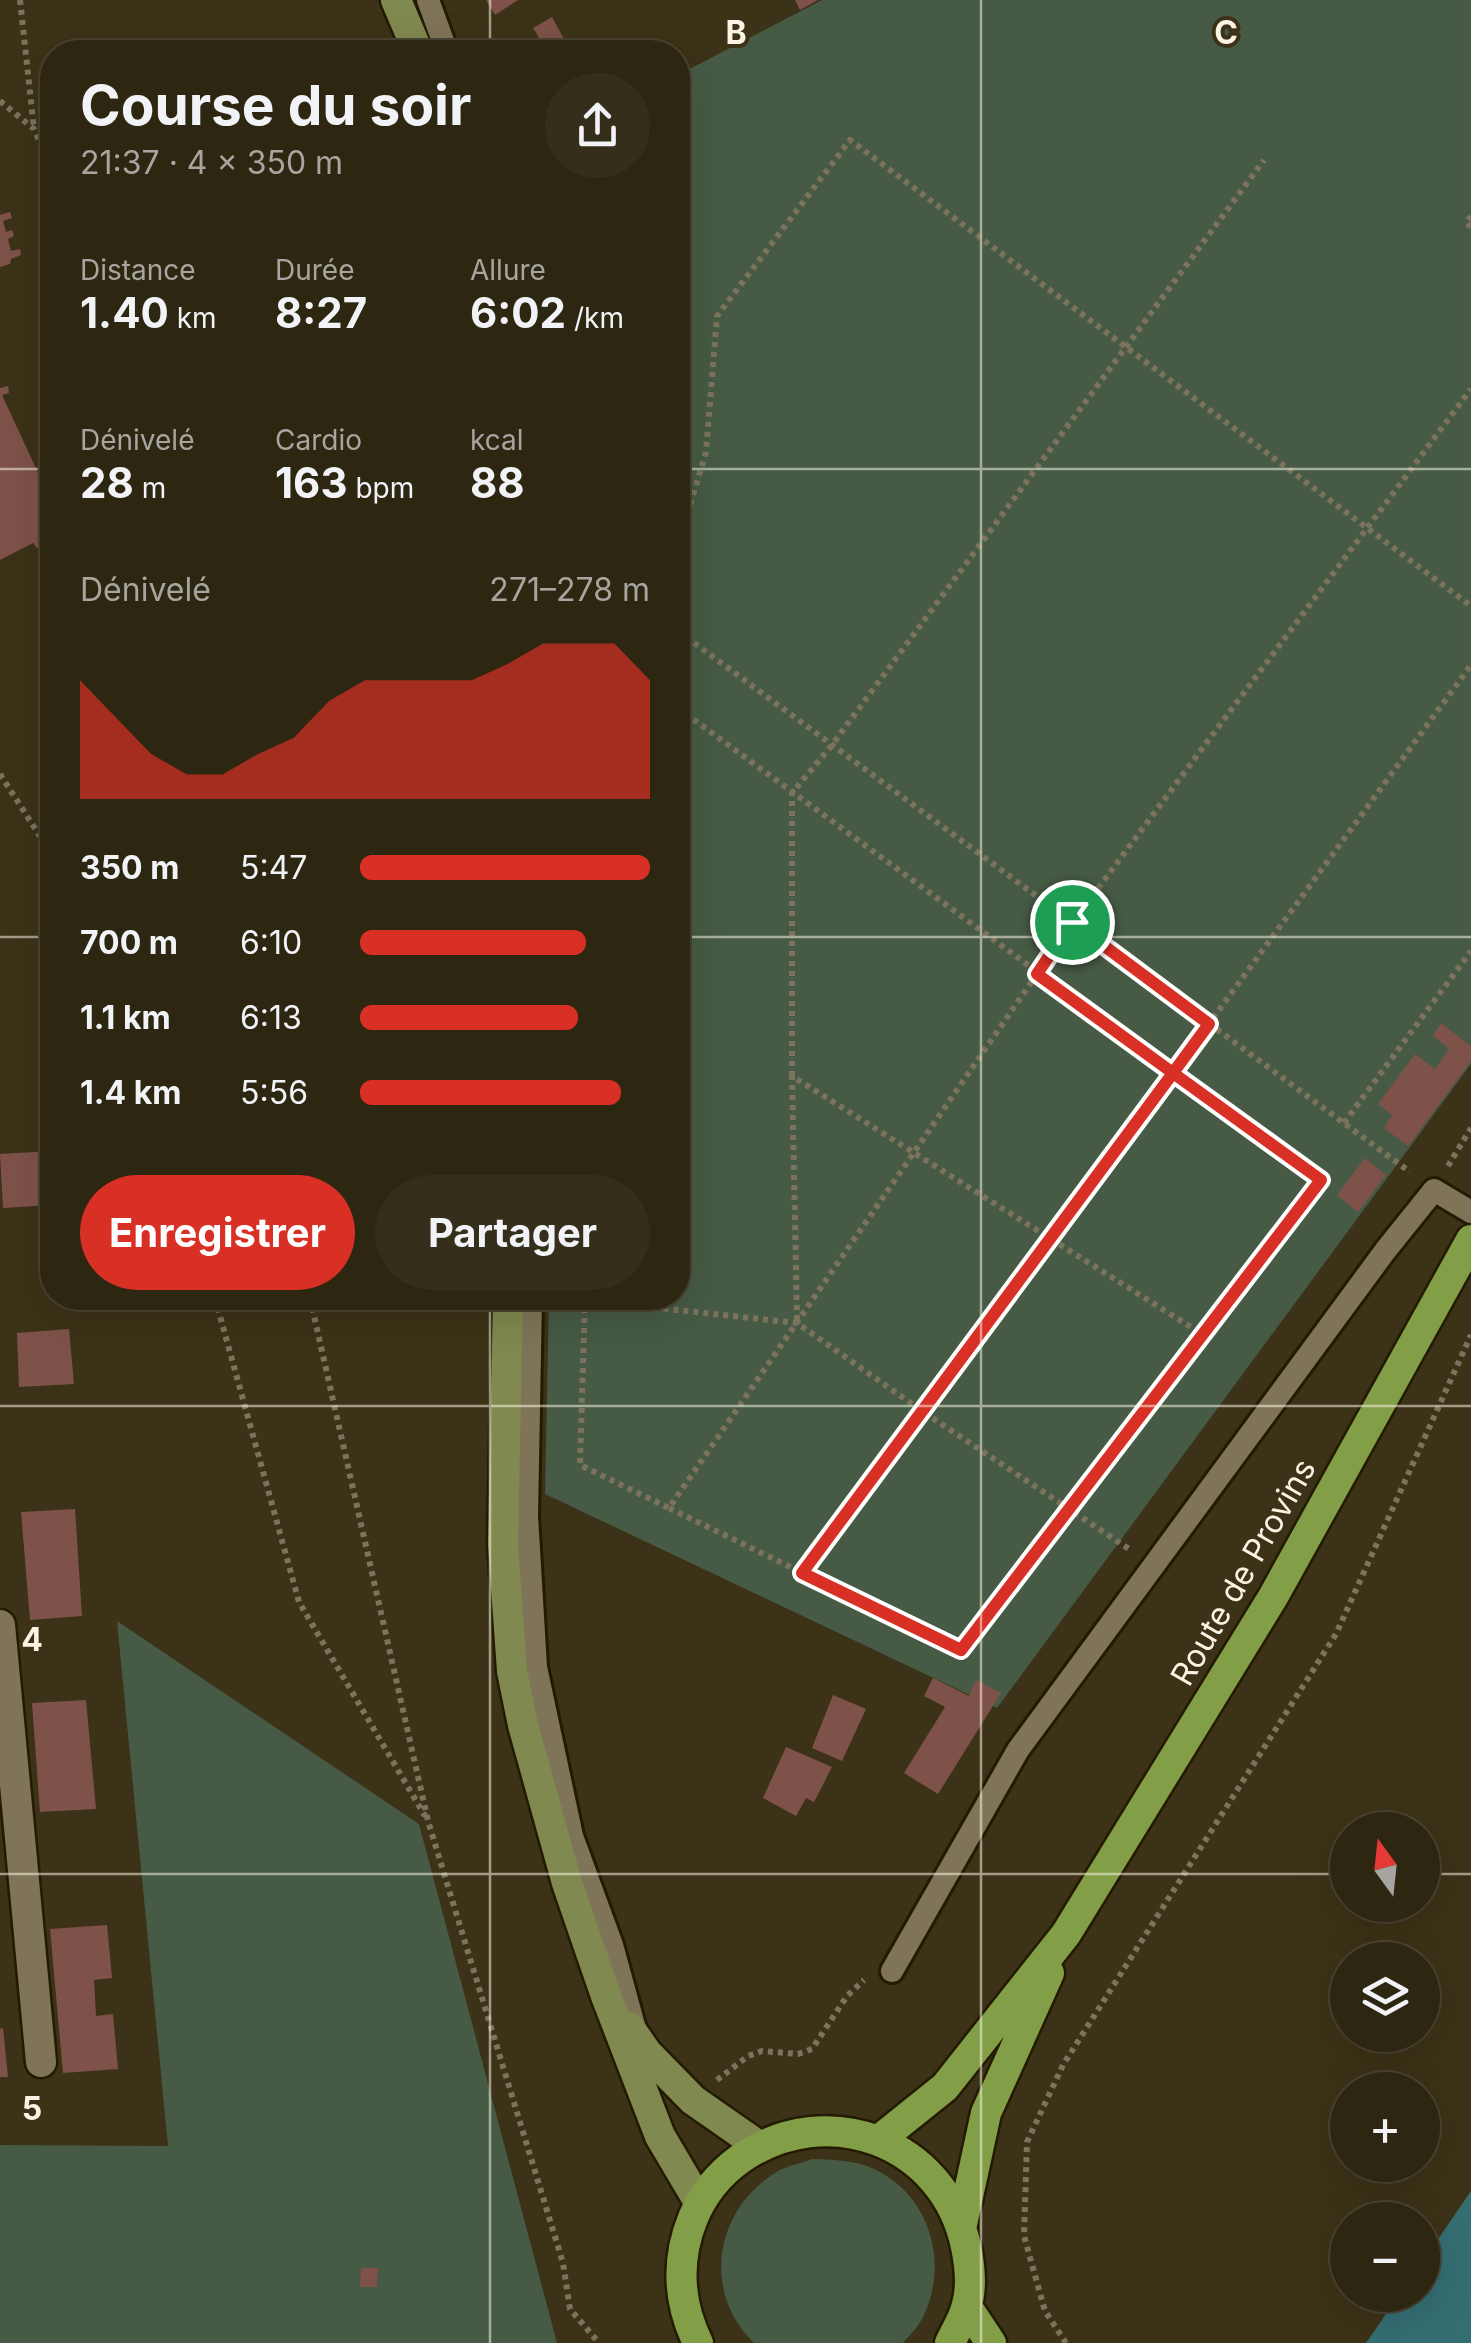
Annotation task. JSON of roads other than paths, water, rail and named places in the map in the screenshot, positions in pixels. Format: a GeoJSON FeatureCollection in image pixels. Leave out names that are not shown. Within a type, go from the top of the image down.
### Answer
{"type":"FeatureCollection","features":[{"type":"Feature","properties":{"kind":"main road","name":"Route de Provins"},"geometry":{"type":"LineString","coordinates":[[1066,1934],[1273,1597],[1471,1240]]}},
{"type":"Feature","properties":{"kind":"main road"},"geometry":{"type":"LineString","coordinates":[[879,2140],[945,2086],[1066,1934]]}},
{"type":"Feature","properties":{"kind":"main road"},"geometry":{"type":"LineString","coordinates":[[962,2224],[986,2114],[1066,1934]]}},
{"type":"Feature","properties":{"kind":"main road"},"geometry":{"type":"LineString","coordinates":[[698,2343],[687,2320],[680,2280],[684,2240],[700,2202],[725,2170],[759,2146],[798,2132],[839,2130],[879,2140],[914,2160],[942,2189],[962,2224],[970,2265],[967,2307],[950,2343]]}},
{"type":"Feature","properties":{"kind":"main road"},"geometry":{"type":"LineString","coordinates":[[967,2307],[991,2343]]}},
{"type":"Feature","properties":{"kind":"street"},"geometry":{"type":"LineString","coordinates":[[396,0],[413,40]]}},
{"type":"Feature","properties":{"kind":"street"},"geometry":{"type":"LineString","coordinates":[[508,1310],[503,1544],[512,1670],[567,1883],[606,1996],[660,2136],[700,2202]]}},
{"type":"Feature","properties":{"kind":"street"},"geometry":{"type":"LineString","coordinates":[[0,1625],[40,2062]]}},
{"type":"Feature","properties":{"kind":"street"},"geometry":{"type":"LineString","coordinates":[[606,1996],[647,2053],[693,2100],[759,2146]]}},
{"type":"Feature","properties":{"kind":"lane"},"geometry":{"type":"LineString","coordinates":[[428,0],[443,40]]}},
{"type":"Feature","properties":{"kind":"lane"},"geometry":{"type":"LineString","coordinates":[[892,1971],[1018,1750],[1385,1251],[1434,1190],[1471,1212]]}},
{"type":"Feature","properties":{"kind":"lane"},"geometry":{"type":"LineString","coordinates":[[532,1310],[527,1516],[536,1667],[572,1836],[612,1944],[638,2040]]}},
{"type":"Feature","properties":{"kind":"water"},"geometry":{"type":"Polygon","coordinates":[[[1471,2191],[1471,2343],[1366,2343],[1387,2312],[1440,2312],[1440,2236],[1471,2191]]]}}]}
